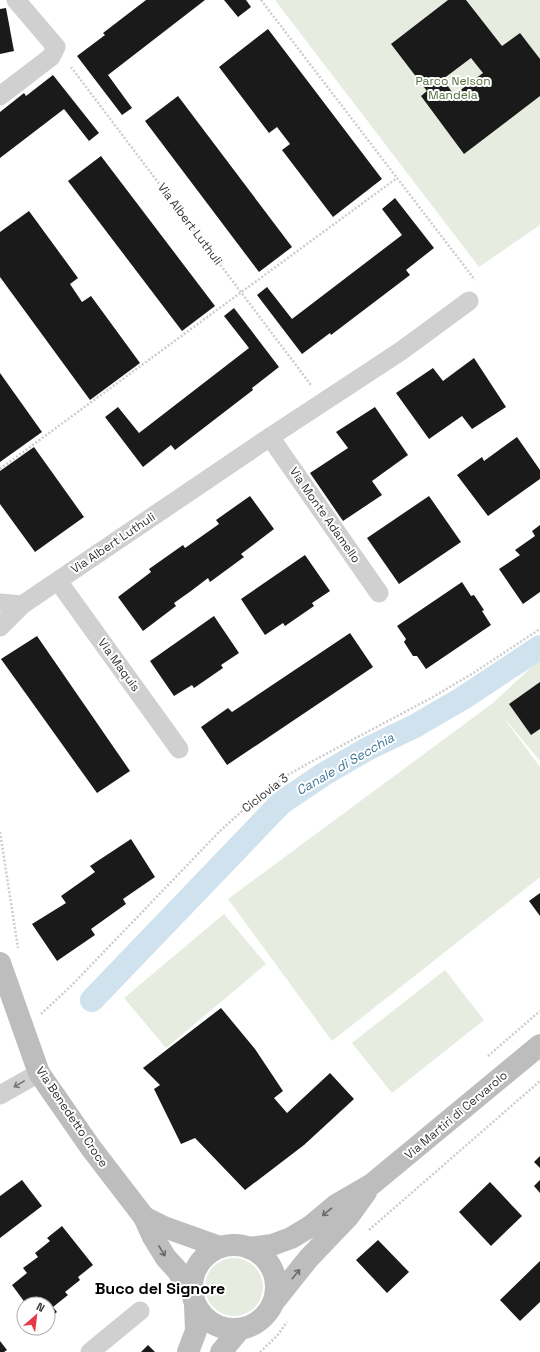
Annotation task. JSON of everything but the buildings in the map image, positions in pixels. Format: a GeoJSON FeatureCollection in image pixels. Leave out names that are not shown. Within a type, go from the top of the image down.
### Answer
{"type":"FeatureCollection","features":[{"type":"Feature","properties":{"kind":"main road","name":"Via Benedetto Croce"},"geometry":{"type":"LineString","coordinates":[[0,963],[39,1073],[91,1148],[144,1217],[153,1237],[166,1258],[177,1270],[193,1298]]}},
{"type":"Feature","properties":{"kind":"main road","name":"Via Martiri di Cervarolo"},"geometry":{"type":"LineString","coordinates":[[249,1248],[272,1244],[291,1238],[310,1226],[336,1205],[372,1184],[540,1045]]}},
{"type":"Feature","properties":{"kind":"main road","name":"Via Martiri di Cervarolo"},"geometry":{"type":"LineString","coordinates":[[193,1298],[202,1316],[213,1324],[226,1329],[240,1329],[253,1325],[265,1317],[308,1259],[348,1217],[372,1184]]}},
{"type":"Feature","properties":{"kind":"main road","name":"Via Benedetto Croce"},"geometry":{"type":"LineString","coordinates":[[144,1217],[164,1227],[220,1248]]}},
{"type":"Feature","properties":{"kind":"main road","name":"Via Martiri di Cervarolo"},"geometry":{"type":"LineString","coordinates":[[188,1352],[196,1331],[192,1277],[198,1264],[207,1254],[220,1248],[233,1245],[249,1248],[259,1254],[267,1261],[276,1282],[276,1294],[273,1305]]}},
{"type":"Feature","properties":{"kind":"main road","name":"Via Martiri di Cervarolo"},"geometry":{"type":"LineString","coordinates":[[221,1352],[240,1329]]}},
{"type":"Feature","properties":{"kind":"street"},"geometry":{"type":"LineString","coordinates":[[0,96],[51,57],[56,47],[16,0]]}},
{"type":"Feature","properties":{"kind":"street","name":"Via Albert Luthuli"},"geometry":{"type":"LineString","coordinates":[[0,627],[22,605],[270,437],[401,351],[469,301]]}},
{"type":"Feature","properties":{"kind":"street","name":"Via Monte Adamello"},"geometry":{"type":"LineString","coordinates":[[270,437],[380,593]]}},
{"type":"Feature","properties":{"kind":"street","name":"Via Maquis"},"geometry":{"type":"LineString","coordinates":[[58,581],[179,749]]}},
{"type":"Feature","properties":{"kind":"street"},"geometry":{"type":"LineString","coordinates":[[0,604],[22,605]]}},
{"type":"Feature","properties":{"kind":"street"},"geometry":{"type":"LineString","coordinates":[[0,1095],[39,1073]]}},
{"type":"Feature","properties":{"kind":"street"},"geometry":{"type":"LineString","coordinates":[[90,1352],[140,1311]]}},
{"type":"Feature","properties":{"kind":"path"},"geometry":{"type":"LineString","coordinates":[[261,0],[478,284]]}},
{"type":"Feature","properties":{"kind":"path","name":"Via Albert Luthuli"},"geometry":{"type":"LineString","coordinates":[[56,47],[324,401]]}},
{"type":"Feature","properties":{"kind":"path"},"geometry":{"type":"LineString","coordinates":[[0,469],[397,178]]}},
{"type":"Feature","properties":{"kind":"path","name":"Ciclovia 3"},"geometry":{"type":"LineString","coordinates":[[22,1024],[37,1017],[71,986],[214,837],[252,802],[284,777],[433,697],[475,672],[540,629]]}},
{"type":"Feature","properties":{"kind":"path"},"geometry":{"type":"LineString","coordinates":[[0,832],[19,950]]}},
{"type":"Feature","properties":{"kind":"path"},"geometry":{"type":"LineString","coordinates":[[487,1056],[540,1011]]}},
{"type":"Feature","properties":{"kind":"path"},"geometry":{"type":"LineString","coordinates":[[369,1230],[540,1081]]}},
{"type":"Feature","properties":{"kind":"path"},"geometry":{"type":"LineString","coordinates":[[260,1352],[277,1336],[290,1318]]}},
{"type":"Feature","properties":{"kind":"green space","name":"Parco Nelson Mandela"},"geometry":{"type":"Polygon","coordinates":[[[275,0],[540,0],[540,225],[479,267],[275,0]]]}},
{"type":"Feature","properties":{"kind":"green space"},"geometry":{"type":"Polygon","coordinates":[[[540,659],[540,761],[500,713],[540,767],[540,877],[332,1041],[228,899],[493,703],[540,659]]]}},
{"type":"Feature","properties":{"kind":"green space"},"geometry":{"type":"Polygon","coordinates":[[[224,914],[266,964],[166,1048],[124,998],[224,914]]]}},
{"type":"Feature","properties":{"kind":"green space"},"geometry":{"type":"Polygon","coordinates":[[[445,970],[484,1020],[392,1093],[352,1043],[445,970]]]}},
{"type":"Feature","properties":{"kind":"green space"},"geometry":{"type":"Polygon","coordinates":[[[234,1258],[245,1260],[258,1271],[261,1276],[263,1287],[261,1298],[250,1311],[245,1314],[234,1316],[223,1314],[210,1303],[207,1298],[205,1287],[207,1276],[218,1263],[223,1260],[234,1258]]]}},
{"type":"Feature","properties":{"kind":"waterway","name":"Canale di Secchia"},"geometry":{"type":"LineString","coordinates":[[92,1000],[281,803],[324,774],[367,749],[415,726],[463,698],[540,647]]}},
{"type":"Feature","properties":{"kind":"district","name":"Buco del Signore"},"geometry":{"type":"Point","coordinates":[160,1288]}}]}
